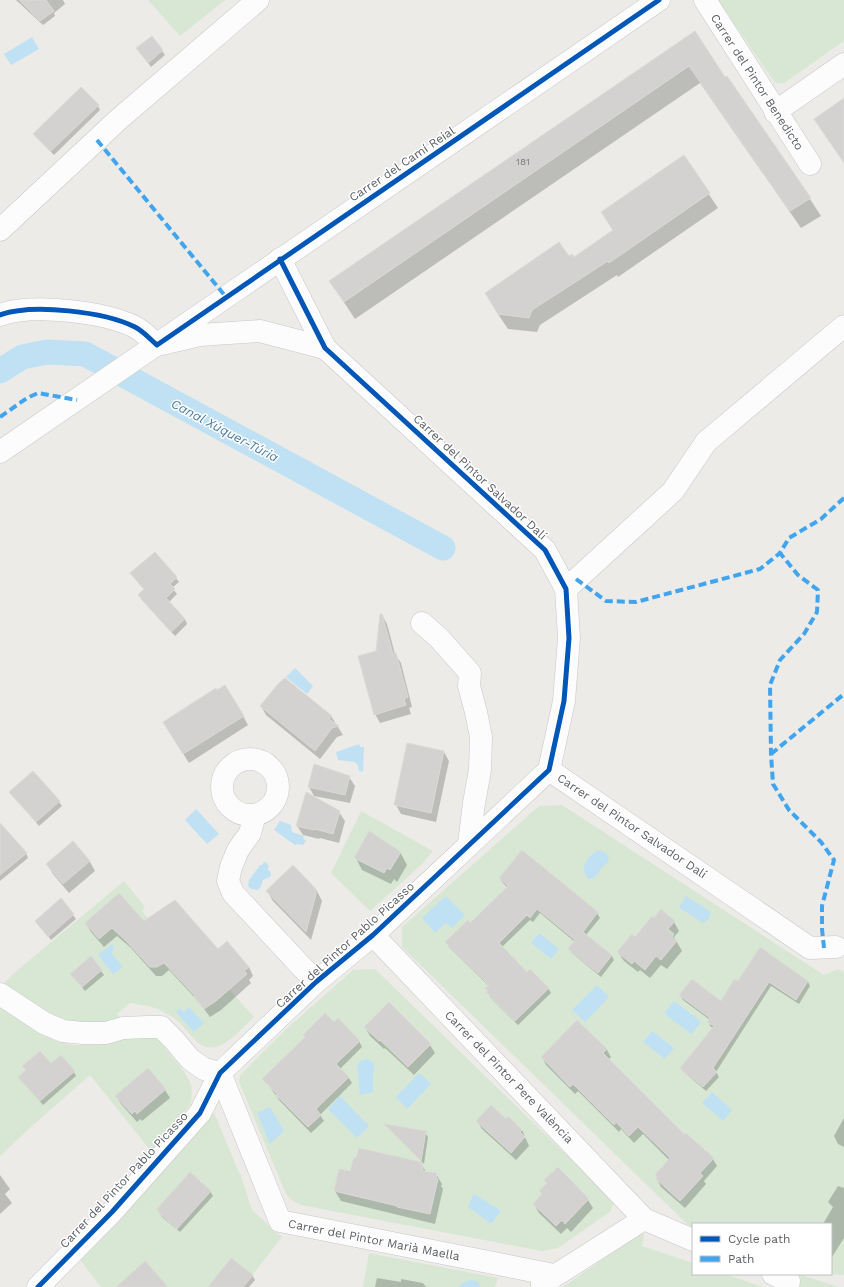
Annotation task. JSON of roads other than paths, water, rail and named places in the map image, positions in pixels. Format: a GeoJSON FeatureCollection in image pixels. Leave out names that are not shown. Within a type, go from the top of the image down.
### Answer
{"type":"FeatureCollection","features":[{"type":"Feature","properties":{"kind":"street"},"geometry":{"type":"LineString","coordinates":[[0,230],[119,119],[258,0]]}},
{"type":"Feature","properties":{"kind":"street","name":"Carrer del Camí Reial"},"geometry":{"type":"LineString","coordinates":[[0,452],[659,0]]}},
{"type":"Feature","properties":{"kind":"street","name":"Carrer del Pintor Benedicto"},"geometry":{"type":"LineString","coordinates":[[705,0],[810,164]]}},
{"type":"Feature","properties":{"kind":"street"},"geometry":{"type":"LineString","coordinates":[[776,112],[844,64]]}},
{"type":"Feature","properties":{"kind":"street","name":"Carrer del Pintor Salvador Dalí"},"geometry":{"type":"LineString","coordinates":[[280,259],[325,348],[545,550],[566,589],[569,638],[564,701],[549,770],[810,948],[842,946]]}},
{"type":"Feature","properties":{"kind":"street"},"geometry":{"type":"LineString","coordinates":[[0,315],[26,310],[55,310],[112,319],[136,328],[152,348]]}},
{"type":"Feature","properties":{"kind":"street"},"geometry":{"type":"LineString","coordinates":[[566,589],[673,491],[706,442],[844,326]]}},
{"type":"Feature","properties":{"kind":"street","name":"Carrer del Pintor Salvador Dalí"},"geometry":{"type":"LineString","coordinates":[[152,348],[200,335],[260,331],[325,348]]}},
{"type":"Feature","properties":{"kind":"street"},"geometry":{"type":"LineString","coordinates":[[422,623],[439,638],[470,673],[469,686],[481,737],[480,770],[469,844]]}},
{"type":"Feature","properties":{"kind":"street","name":"Carrer del Pintor Pablo Picasso"},"geometry":{"type":"LineString","coordinates":[[38,1287],[112,1212],[200,1113],[220,1073],[316,982],[373,935],[549,770]]}},
{"type":"Feature","properties":{"kind":"street","name":"Carrer del Pintor Pablo Picasso"},"geometry":{"type":"LineString","coordinates":[[255,815],[250,833],[238,850],[231,866],[228,882],[233,893],[316,982]]}},
{"type":"Feature","properties":{"kind":"street","name":"Carrer del Pintor Pere València"},"geometry":{"type":"LineString","coordinates":[[373,935],[644,1219]]}},
{"type":"Feature","properties":{"kind":"street"},"geometry":{"type":"LineString","coordinates":[[0,994],[44,1023],[63,1031],[106,1033],[124,1028],[161,1028],[174,1040],[190,1059],[204,1069],[220,1073]]}},
{"type":"Feature","properties":{"kind":"street","name":"Carrer del Pintor Marià Maella"},"geometry":{"type":"LineString","coordinates":[[220,1073],[280,1222],[546,1281]]}},
{"type":"Feature","properties":{"kind":"street"},"geometry":{"type":"LineString","coordinates":[[546,1281],[644,1219],[692,1240]]}},
{"type":"Feature","properties":{"kind":"street"},"geometry":{"type":"LineString","coordinates":[[774,1275],[789,1281],[788,1287]]}},
{"type":"Feature","properties":{"kind":"water"},"geometry":{"type":"Polygon","coordinates":[[[32,37],[39,49],[11,65],[4,54],[32,37]]]}},
{"type":"Feature","properties":{"kind":"water"},"geometry":{"type":"Polygon","coordinates":[[[295,668],[313,686],[307,694],[286,677],[295,668]]]}},
{"type":"Feature","properties":{"kind":"water"},"geometry":{"type":"Polygon","coordinates":[[[359,744],[360,747],[364,747],[363,772],[359,771],[358,765],[355,762],[338,760],[336,752],[359,744]]]}},
{"type":"Feature","properties":{"kind":"water"},"geometry":{"type":"Polygon","coordinates":[[[196,809],[219,834],[207,844],[185,820],[196,809]]]}},
{"type":"Feature","properties":{"kind":"water"},"geometry":{"type":"Polygon","coordinates":[[[280,821],[291,825],[292,832],[304,836],[303,838],[306,841],[303,845],[295,845],[274,830],[280,821]]]}},
{"type":"Feature","properties":{"kind":"water"},"geometry":{"type":"Polygon","coordinates":[[[598,850],[606,853],[609,857],[608,862],[597,875],[591,879],[588,879],[585,875],[584,866],[588,859],[598,850]]]}},
{"type":"Feature","properties":{"kind":"water"},"geometry":{"type":"Polygon","coordinates":[[[264,862],[267,863],[269,867],[267,870],[270,871],[270,877],[263,880],[258,890],[251,889],[248,886],[249,880],[264,862]]]}},
{"type":"Feature","properties":{"kind":"water"},"geometry":{"type":"Polygon","coordinates":[[[446,896],[465,915],[452,928],[446,923],[435,933],[422,918],[446,896]]]}},
{"type":"Feature","properties":{"kind":"water"},"geometry":{"type":"Polygon","coordinates":[[[686,896],[711,912],[709,919],[703,923],[680,908],[686,896]]]}},
{"type":"Feature","properties":{"kind":"water"},"geometry":{"type":"Polygon","coordinates":[[[539,933],[559,949],[551,959],[531,943],[539,933]]]}},
{"type":"Feature","properties":{"kind":"water"},"geometry":{"type":"Polygon","coordinates":[[[112,944],[114,946],[112,954],[123,967],[113,974],[98,955],[112,944]]]}},
{"type":"Feature","properties":{"kind":"water"},"geometry":{"type":"Polygon","coordinates":[[[597,985],[609,997],[585,1022],[572,1010],[597,985]]]}},
{"type":"Feature","properties":{"kind":"water"},"geometry":{"type":"Polygon","coordinates":[[[673,1002],[676,1002],[700,1021],[700,1024],[691,1034],[666,1015],[665,1012],[673,1002]]]}},
{"type":"Feature","properties":{"kind":"water"},"geometry":{"type":"Polygon","coordinates":[[[189,1007],[204,1023],[194,1032],[176,1012],[180,1008],[184,1012],[189,1007]]]}},
{"type":"Feature","properties":{"kind":"water"},"geometry":{"type":"Polygon","coordinates":[[[652,1031],[674,1048],[665,1059],[643,1042],[652,1031]]]}},
{"type":"Feature","properties":{"kind":"water"},"geometry":{"type":"Polygon","coordinates":[[[368,1059],[374,1065],[373,1092],[360,1095],[357,1065],[362,1060],[368,1059]]]}},
{"type":"Feature","properties":{"kind":"water"},"geometry":{"type":"Polygon","coordinates":[[[419,1073],[431,1084],[407,1109],[396,1097],[419,1073]]]}},
{"type":"Feature","properties":{"kind":"water"},"geometry":{"type":"Polygon","coordinates":[[[712,1092],[732,1110],[723,1121],[702,1103],[712,1092]]]}},
{"type":"Feature","properties":{"kind":"water"},"geometry":{"type":"Polygon","coordinates":[[[340,1096],[369,1126],[357,1138],[328,1109],[340,1096]]]}},
{"type":"Feature","properties":{"kind":"water"},"geometry":{"type":"Polygon","coordinates":[[[270,1107],[284,1131],[270,1144],[257,1113],[270,1107]]]}},
{"type":"Feature","properties":{"kind":"water"},"geometry":{"type":"Polygon","coordinates":[[[473,1195],[476,1195],[500,1210],[492,1223],[468,1207],[473,1195]]]}},
{"type":"Feature","properties":{"kind":"water"},"geometry":{"type":"Polygon","coordinates":[[[471,1280],[479,1282],[480,1287],[459,1287],[462,1283],[471,1280]]]}},
{"type":"Feature","properties":{"kind":"waterway","name":"Canal Xúquer-Túria"},"geometry":{"type":"LineString","coordinates":[[0,371],[22,357],[47,352],[85,354],[443,548]]}}]}
